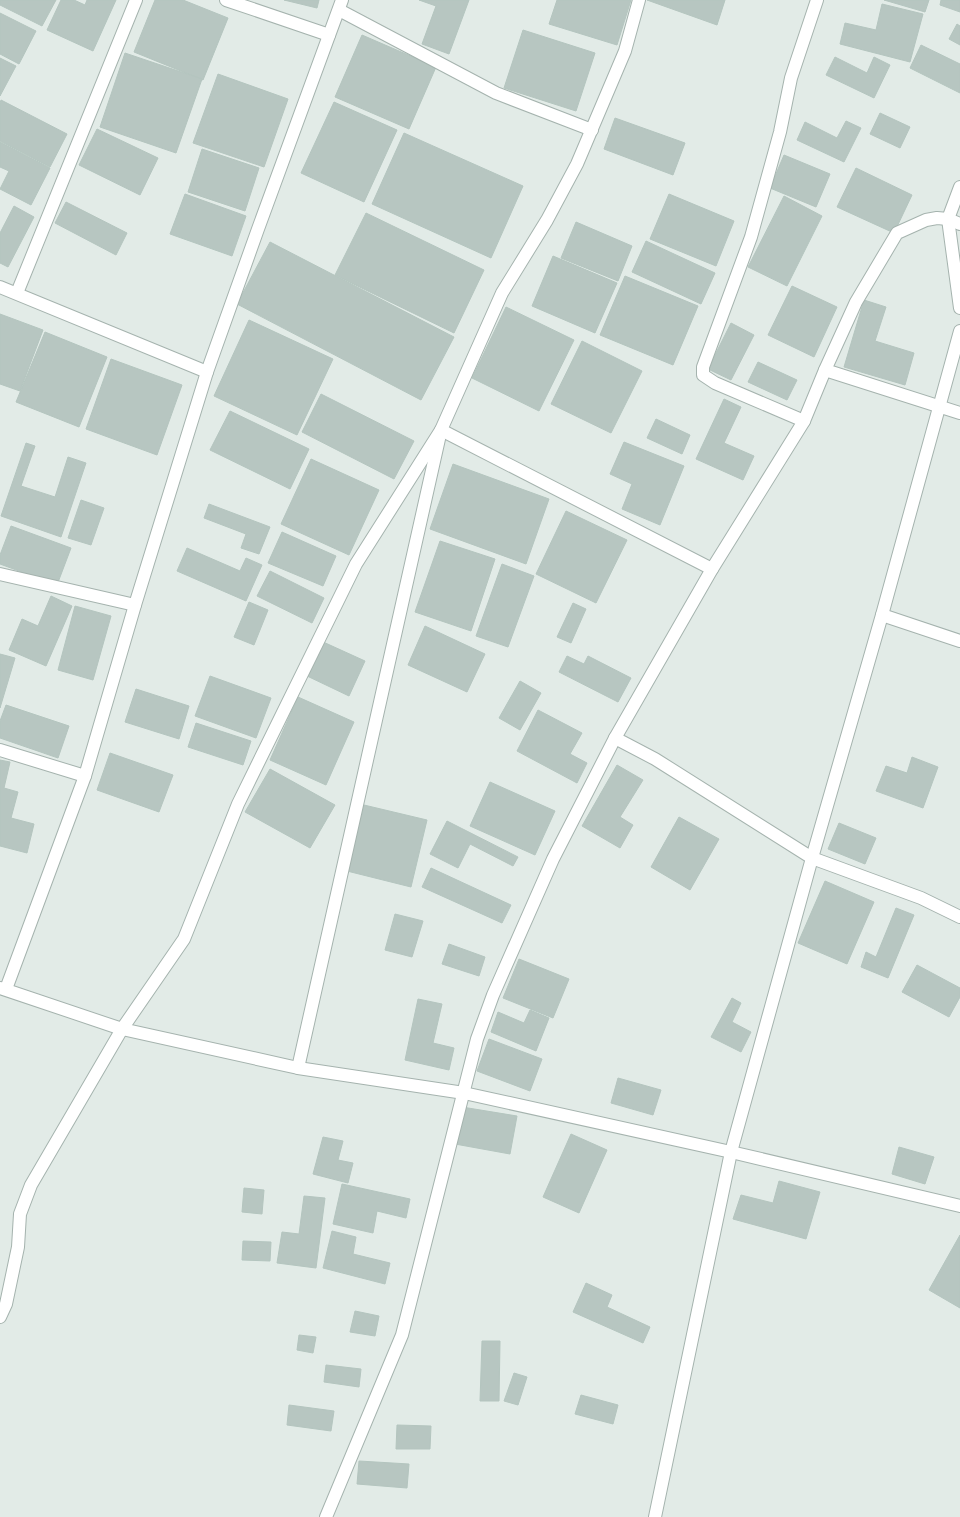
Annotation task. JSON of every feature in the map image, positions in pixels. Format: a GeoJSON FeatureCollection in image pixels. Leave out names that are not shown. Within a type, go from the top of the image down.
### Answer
{"type":"FeatureCollection","features":[{"type":"Feature","properties":{"kind":"street"},"geometry":{"type":"LineString","coordinates":[[17,293],[136,0]]}},
{"type":"Feature","properties":{"kind":"street"},"geometry":{"type":"LineString","coordinates":[[226,0],[329,35]]}},
{"type":"Feature","properties":{"kind":"street"},"geometry":{"type":"LineString","coordinates":[[0,1318],[6,1304],[18,1247],[20,1214],[31,1185],[122,1029],[184,939],[238,804],[356,564],[441,430],[502,293],[547,220],[577,164],[624,51],[639,0]]}},
{"type":"Feature","properties":{"kind":"street"},"geometry":{"type":"LineString","coordinates":[[804,421],[715,383],[703,376],[703,367],[751,237],[780,132],[791,78],[817,0]]}},
{"type":"Feature","properties":{"kind":"street"},"geometry":{"type":"LineString","coordinates":[[592,130],[496,93],[340,5],[207,372],[84,776],[3,989],[122,1029],[298,1068],[464,1093],[731,1152],[960,1206]]}},
{"type":"Feature","properties":{"kind":"street"},"geometry":{"type":"LineString","coordinates":[[960,187],[948,219],[960,308]]}},
{"type":"Feature","properties":{"kind":"street"},"geometry":{"type":"LineString","coordinates":[[326,1517],[402,1335],[478,1039],[493,995],[553,859],[615,738],[712,569],[804,421],[856,302],[897,233],[926,220],[937,218],[948,219],[960,224]]}},
{"type":"Feature","properties":{"kind":"street"},"geometry":{"type":"LineString","coordinates":[[0,287],[207,372]]}},
{"type":"Feature","properties":{"kind":"street"},"geometry":{"type":"LineString","coordinates":[[655,1517],[731,1152],[960,331]]}},
{"type":"Feature","properties":{"kind":"street"},"geometry":{"type":"LineString","coordinates":[[825,370],[960,413]]}},
{"type":"Feature","properties":{"kind":"street"},"geometry":{"type":"LineString","coordinates":[[441,430],[712,569]]}},
{"type":"Feature","properties":{"kind":"street"},"geometry":{"type":"LineString","coordinates":[[298,1068],[441,430]]}},
{"type":"Feature","properties":{"kind":"street"},"geometry":{"type":"LineString","coordinates":[[0,574],[136,604]]}},
{"type":"Feature","properties":{"kind":"street"},"geometry":{"type":"LineString","coordinates":[[882,615],[960,641]]}},
{"type":"Feature","properties":{"kind":"street"},"geometry":{"type":"LineString","coordinates":[[615,738],[655,759],[812,858],[921,898],[960,917]]}},
{"type":"Feature","properties":{"kind":"street"},"geometry":{"type":"LineString","coordinates":[[0,750],[84,776]]}},
{"type":"Feature","properties":{"kind":"building"},"geometry":{"type":"Polygon","coordinates":[[[0,0],[56,0],[42,26],[0,5],[0,0]]]}},
{"type":"Feature","properties":{"kind":"building"},"geometry":{"type":"Polygon","coordinates":[[[61,0],[74,0],[85,5],[87,0],[116,0],[93,51],[47,30],[61,0]]]}},
{"type":"Feature","properties":{"kind":"building"},"geometry":{"type":"Polygon","coordinates":[[[155,0],[183,0],[228,18],[203,80],[134,52],[155,0]]]}},
{"type":"Feature","properties":{"kind":"building"},"geometry":{"type":"Polygon","coordinates":[[[284,0],[319,0],[317,8],[284,0]]]}},
{"type":"Feature","properties":{"kind":"building"},"geometry":{"type":"Polygon","coordinates":[[[419,0],[469,0],[449,54],[422,44],[436,6],[419,0]]]}},
{"type":"Feature","properties":{"kind":"building"},"geometry":{"type":"Polygon","coordinates":[[[557,0],[631,0],[617,45],[549,24],[557,0]]]}},
{"type":"Feature","properties":{"kind":"building"},"geometry":{"type":"Polygon","coordinates":[[[647,0],[725,0],[717,25],[647,0]]]}},
{"type":"Feature","properties":{"kind":"building"},"geometry":{"type":"Polygon","coordinates":[[[884,0],[929,0],[925,12],[884,0]]]}},
{"type":"Feature","properties":{"kind":"building"},"geometry":{"type":"Polygon","coordinates":[[[941,0],[960,0],[960,12],[940,5],[941,0]]]}},
{"type":"Feature","properties":{"kind":"building"},"geometry":{"type":"Polygon","coordinates":[[[882,4],[923,14],[910,62],[840,44],[845,23],[876,30],[882,4]]]}},
{"type":"Feature","properties":{"kind":"building"},"geometry":{"type":"Polygon","coordinates":[[[0,13],[36,31],[19,64],[0,54],[0,13]]]}},
{"type":"Feature","properties":{"kind":"building"},"geometry":{"type":"Polygon","coordinates":[[[957,24],[960,26],[960,45],[949,39],[957,24]]]}},
{"type":"Feature","properties":{"kind":"building"},"geometry":{"type":"Polygon","coordinates":[[[523,30],[595,53],[576,111],[504,88],[523,30]]]}},
{"type":"Feature","properties":{"kind":"building"},"geometry":{"type":"Polygon","coordinates":[[[362,35],[436,67],[409,129],[335,97],[362,35]]]}},
{"type":"Feature","properties":{"kind":"building"},"geometry":{"type":"Polygon","coordinates":[[[921,45],[960,64],[960,93],[910,68],[921,45]]]}},
{"type":"Feature","properties":{"kind":"building"},"geometry":{"type":"Polygon","coordinates":[[[125,53],[202,79],[176,153],[100,127],[125,53]]]}},
{"type":"Feature","properties":{"kind":"building"},"geometry":{"type":"Polygon","coordinates":[[[835,57],[867,73],[874,57],[890,65],[874,98],[826,75],[835,57]]]}},
{"type":"Feature","properties":{"kind":"building"},"geometry":{"type":"Polygon","coordinates":[[[0,58],[16,66],[0,96],[0,58]]]}},
{"type":"Feature","properties":{"kind":"building"},"geometry":{"type":"Polygon","coordinates":[[[218,74],[288,99],[264,167],[193,143],[218,74]]]}},
{"type":"Feature","properties":{"kind":"building"},"geometry":{"type":"Polygon","coordinates":[[[1,100],[67,134],[50,167],[0,141],[1,100]]]}},
{"type":"Feature","properties":{"kind":"building"},"geometry":{"type":"Polygon","coordinates":[[[334,102],[397,130],[364,202],[301,173],[334,102]]]}},
{"type":"Feature","properties":{"kind":"building"},"geometry":{"type":"Polygon","coordinates":[[[880,113],[910,127],[900,148],[870,134],[880,113]]]}},
{"type":"Feature","properties":{"kind":"building"},"geometry":{"type":"Polygon","coordinates":[[[615,118],[685,143],[673,175],[604,149],[615,118]]]}},
{"type":"Feature","properties":{"kind":"building"},"geometry":{"type":"Polygon","coordinates":[[[846,121],[861,128],[844,162],[797,140],[805,122],[837,138],[846,121]]]}},
{"type":"Feature","properties":{"kind":"building"},"geometry":{"type":"Polygon","coordinates":[[[97,129],[158,158],[140,195],[79,165],[97,129]]]}},
{"type":"Feature","properties":{"kind":"building"},"geometry":{"type":"Polygon","coordinates":[[[404,133],[523,186],[491,258],[372,204],[404,133]]]}},
{"type":"Feature","properties":{"kind":"building"},"geometry":{"type":"Polygon","coordinates":[[[0,142],[50,168],[31,205],[0,189],[9,171],[0,167],[0,142]]]}},
{"type":"Feature","properties":{"kind":"building"},"geometry":{"type":"Polygon","coordinates":[[[202,149],[259,168],[245,211],[188,192],[202,149]]]}},
{"type":"Feature","properties":{"kind":"building"},"geometry":{"type":"Polygon","coordinates":[[[784,155],[830,174],[816,207],[770,188],[784,155]]]}},
{"type":"Feature","properties":{"kind":"building"},"geometry":{"type":"Polygon","coordinates":[[[856,168],[912,195],[894,233],[837,207],[856,168]]]}},
{"type":"Feature","properties":{"kind":"building"},"geometry":{"type":"Polygon","coordinates":[[[185,194],[246,216],[232,256],[170,234],[185,194]]]}},
{"type":"Feature","properties":{"kind":"building"},"geometry":{"type":"Polygon","coordinates":[[[669,194],[734,221],[716,266],[650,239],[669,194]]]}},
{"type":"Feature","properties":{"kind":"building"},"geometry":{"type":"Polygon","coordinates":[[[784,196],[822,216],[787,286],[748,267],[784,196]]]}},
{"type":"Feature","properties":{"kind":"building"},"geometry":{"type":"Polygon","coordinates":[[[66,202],[127,233],[116,255],[55,223],[66,202]]]}},
{"type":"Feature","properties":{"kind":"building"},"geometry":{"type":"Polygon","coordinates":[[[14,206],[34,217],[8,267],[0,263],[0,233],[14,206]]]}},
{"type":"Feature","properties":{"kind":"building"},"geometry":{"type":"Polygon","coordinates":[[[366,213],[484,270],[454,333],[335,275],[366,213]]]}},
{"type":"Feature","properties":{"kind":"building"},"geometry":{"type":"Polygon","coordinates":[[[576,222],[632,246],[618,281],[561,258],[576,222]]]}},
{"type":"Feature","properties":{"kind":"building"},"geometry":{"type":"Polygon","coordinates":[[[646,241],[715,273],[701,304],[632,272],[646,241]]]}},
{"type":"Feature","properties":{"kind":"building"},"geometry":{"type":"Polygon","coordinates":[[[270,242],[454,337],[421,400],[237,304],[270,242]]]}},
{"type":"Feature","properties":{"kind":"building"},"geometry":{"type":"Polygon","coordinates":[[[553,256],[617,283],[595,333],[532,306],[553,256]]]}},
{"type":"Feature","properties":{"kind":"building"},"geometry":{"type":"Polygon","coordinates":[[[625,276],[698,306],[673,365],[600,335],[625,276]]]}},
{"type":"Feature","properties":{"kind":"building"},"geometry":{"type":"Polygon","coordinates":[[[792,286],[837,307],[814,357],[768,335],[792,286]]]}},
{"type":"Feature","properties":{"kind":"building"},"geometry":{"type":"Polygon","coordinates":[[[864,300],[886,307],[875,341],[914,353],[905,385],[844,367],[864,300]]]}},
{"type":"Feature","properties":{"kind":"building"},"geometry":{"type":"Polygon","coordinates":[[[506,307],[574,340],[539,411],[472,378],[506,307]]]}},
{"type":"Feature","properties":{"kind":"building"},"geometry":{"type":"Polygon","coordinates":[[[0,314],[43,330],[20,391],[0,384],[0,314]]]}},
{"type":"Feature","properties":{"kind":"building"},"geometry":{"type":"Polygon","coordinates":[[[249,320],[333,359],[297,435],[214,396],[249,320]]]}},
{"type":"Feature","properties":{"kind":"building"},"geometry":{"type":"Polygon","coordinates":[[[731,323],[754,335],[731,380],[708,369],[731,323]]]}},
{"type":"Feature","properties":{"kind":"building"},"geometry":{"type":"Polygon","coordinates":[[[45,332],[107,357],[79,427],[16,402],[45,332]]]}},
{"type":"Feature","properties":{"kind":"building"},"geometry":{"type":"Polygon","coordinates":[[[582,341],[642,371],[611,433],[551,404],[582,341]]]}},
{"type":"Feature","properties":{"kind":"building"},"geometry":{"type":"Polygon","coordinates":[[[111,359],[182,385],[157,455],[86,429],[111,359]]]}},
{"type":"Feature","properties":{"kind":"building"},"geometry":{"type":"Polygon","coordinates":[[[758,362],[797,380],[787,400],[748,382],[758,362]]]}},
{"type":"Feature","properties":{"kind":"building"},"geometry":{"type":"Polygon","coordinates":[[[321,394],[414,441],[394,479],[302,432],[321,394]]]}},
{"type":"Feature","properties":{"kind":"building"},"geometry":{"type":"Polygon","coordinates":[[[724,399],[741,407],[724,443],[754,456],[743,480],[696,459],[724,399]]]}},
{"type":"Feature","properties":{"kind":"building"},"geometry":{"type":"Polygon","coordinates":[[[230,411],[309,449],[290,489],[210,450],[230,411]]]}},
{"type":"Feature","properties":{"kind":"building"},"geometry":{"type":"Polygon","coordinates":[[[656,419],[690,435],[682,454],[647,438],[656,419]]]}},
{"type":"Feature","properties":{"kind":"building"},"geometry":{"type":"Polygon","coordinates":[[[624,442],[684,466],[660,525],[622,509],[632,484],[610,474],[624,442]]]}},
{"type":"Feature","properties":{"kind":"building"},"geometry":{"type":"Polygon","coordinates":[[[26,443],[35,446],[21,486],[55,497],[68,457],[86,463],[61,537],[1,516],[26,443]]]}},
{"type":"Feature","properties":{"kind":"building"},"geometry":{"type":"Polygon","coordinates":[[[311,459],[379,490],[349,555],[281,524],[311,459]]]}},
{"type":"Feature","properties":{"kind":"building"},"geometry":{"type":"Polygon","coordinates":[[[453,464],[549,499],[526,564],[430,529],[453,464]]]}},
{"type":"Feature","properties":{"kind":"building"},"geometry":{"type":"Polygon","coordinates":[[[81,500],[104,508],[91,545],[68,538],[81,500]]]}},
{"type":"Feature","properties":{"kind":"building"},"geometry":{"type":"Polygon","coordinates":[[[209,504],[270,527],[259,554],[241,548],[246,534],[204,518],[209,504]]]}},
{"type":"Feature","properties":{"kind":"building"},"geometry":{"type":"Polygon","coordinates":[[[566,511],[627,540],[596,603],[536,574],[566,511]]]}},
{"type":"Feature","properties":{"kind":"building"},"geometry":{"type":"Polygon","coordinates":[[[11,526],[71,548],[57,585],[0,564],[0,555],[11,526]]]}},
{"type":"Feature","properties":{"kind":"building"},"geometry":{"type":"Polygon","coordinates":[[[282,532],[336,556],[323,586],[268,563],[282,532]]]}},
{"type":"Feature","properties":{"kind":"building"},"geometry":{"type":"Polygon","coordinates":[[[440,541],[495,559],[471,631],[415,612],[440,541]]]}},
{"type":"Feature","properties":{"kind":"building"},"geometry":{"type":"Polygon","coordinates":[[[187,548],[240,571],[246,558],[262,565],[246,601],[177,571],[187,548]]]}},
{"type":"Feature","properties":{"kind":"building"},"geometry":{"type":"Polygon","coordinates":[[[502,564],[534,576],[508,647],[476,636],[502,564]]]}},
{"type":"Feature","properties":{"kind":"building"},"geometry":{"type":"Polygon","coordinates":[[[270,571],[324,598],[312,623],[257,596],[270,571]]]}},
{"type":"Feature","properties":{"kind":"building"},"geometry":{"type":"Polygon","coordinates":[[[51,596],[72,606],[46,666],[9,650],[22,619],[38,626],[51,596]]]}},
{"type":"Feature","properties":{"kind":"building"},"geometry":{"type":"Polygon","coordinates":[[[249,602],[268,610],[254,645],[234,637],[249,602]]]}},
{"type":"Feature","properties":{"kind":"building"},"geometry":{"type":"Polygon","coordinates":[[[573,603],[586,609],[571,643],[557,637],[573,603]]]}},
{"type":"Feature","properties":{"kind":"building"},"geometry":{"type":"Polygon","coordinates":[[[75,606],[111,616],[93,680],[58,670],[75,606]]]}},
{"type":"Feature","properties":{"kind":"building"},"geometry":{"type":"Polygon","coordinates":[[[425,626],[485,654],[467,692],[408,665],[425,626]]]}},
{"type":"Feature","properties":{"kind":"building"},"geometry":{"type":"Polygon","coordinates":[[[321,641],[365,661],[349,696],[305,675],[321,641]]]}},
{"type":"Feature","properties":{"kind":"building"},"geometry":{"type":"Polygon","coordinates":[[[0,654],[15,658],[0,708],[0,654]]]}},
{"type":"Feature","properties":{"kind":"building"},"geometry":{"type":"Polygon","coordinates":[[[567,656],[584,664],[588,656],[631,678],[618,702],[559,672],[567,656]]]}},
{"type":"Feature","properties":{"kind":"building"},"geometry":{"type":"Polygon","coordinates":[[[210,676],[271,698],[256,738],[195,716],[210,676]]]}},
{"type":"Feature","properties":{"kind":"building"},"geometry":{"type":"Polygon","coordinates":[[[520,681],[541,693],[520,730],[499,718],[520,681]]]}},
{"type":"Feature","properties":{"kind":"building"},"geometry":{"type":"Polygon","coordinates":[[[136,689],[189,706],[179,739],[125,722],[136,689]]]}},
{"type":"Feature","properties":{"kind":"building"},"geometry":{"type":"Polygon","coordinates":[[[298,697],[354,722],[326,785],[270,760],[298,697]]]}},
{"type":"Feature","properties":{"kind":"building"},"geometry":{"type":"Polygon","coordinates":[[[6,705],[69,726],[58,758],[0,738],[0,721],[6,705]]]}},
{"type":"Feature","properties":{"kind":"building"},"geometry":{"type":"Polygon","coordinates":[[[538,710],[582,733],[570,754],[587,763],[577,783],[517,751],[538,710]]]}},
{"type":"Feature","properties":{"kind":"building"},"geometry":{"type":"Polygon","coordinates":[[[196,723],[251,741],[243,765],[188,747],[196,723]]]}},
{"type":"Feature","properties":{"kind":"building"},"geometry":{"type":"Polygon","coordinates":[[[110,753],[173,775],[159,812],[97,790],[110,753]]]}},
{"type":"Feature","properties":{"kind":"building"},"geometry":{"type":"Polygon","coordinates":[[[912,757],[938,767],[923,808],[876,791],[886,766],[907,773],[912,757]]]}},
{"type":"Feature","properties":{"kind":"building"},"geometry":{"type":"Polygon","coordinates":[[[0,760],[10,762],[4,788],[18,792],[11,818],[34,824],[27,853],[0,846],[0,760]]]}},
{"type":"Feature","properties":{"kind":"building"},"geometry":{"type":"Polygon","coordinates":[[[617,765],[643,780],[620,817],[633,825],[620,848],[582,826],[617,765]]]}},
{"type":"Feature","properties":{"kind":"building"},"geometry":{"type":"Polygon","coordinates":[[[270,769],[335,805],[310,848],[245,812],[270,769]]]}},
{"type":"Feature","properties":{"kind":"building"},"geometry":{"type":"Polygon","coordinates":[[[490,782],[555,811],[535,855],[470,826],[490,782]]]}},
{"type":"Feature","properties":{"kind":"building"},"geometry":{"type":"Polygon","coordinates":[[[364,805],[427,820],[411,887],[347,871],[364,805]]]}},
{"type":"Feature","properties":{"kind":"building"},"geometry":{"type":"Polygon","coordinates":[[[679,817],[719,839],[690,890],[651,867],[679,817]]]}},
{"type":"Feature","properties":{"kind":"building"},"geometry":{"type":"Polygon","coordinates":[[[447,821],[518,857],[513,866],[470,844],[458,868],[430,854],[447,821]]]}},
{"type":"Feature","properties":{"kind":"building"},"geometry":{"type":"Polygon","coordinates":[[[839,823],[876,838],[865,864],[828,849],[839,823]]]}},
{"type":"Feature","properties":{"kind":"building"},"geometry":{"type":"Polygon","coordinates":[[[431,868],[511,905],[502,923],[422,887],[431,868]]]}},
{"type":"Feature","properties":{"kind":"building"},"geometry":{"type":"Polygon","coordinates":[[[825,881],[874,902],[847,964],[798,943],[825,881]]]}},
{"type":"Feature","properties":{"kind":"building"},"geometry":{"type":"Polygon","coordinates":[[[896,908],[914,915],[888,978],[861,967],[866,952],[876,957],[896,908]]]}},
{"type":"Feature","properties":{"kind":"building"},"geometry":{"type":"Polygon","coordinates":[[[395,914],[423,921],[412,957],[385,950],[395,914]]]}},
{"type":"Feature","properties":{"kind":"building"},"geometry":{"type":"Polygon","coordinates":[[[449,944],[485,957],[479,976],[442,964],[449,944]]]}},
{"type":"Feature","properties":{"kind":"building"},"geometry":{"type":"Polygon","coordinates":[[[519,959],[569,979],[553,1018],[503,998],[519,959]]]}},
{"type":"Feature","properties":{"kind":"building"},"geometry":{"type":"Polygon","coordinates":[[[917,965],[960,988],[960,997],[949,1017],[902,992],[917,965]]]}},
{"type":"Feature","properties":{"kind":"building"},"geometry":{"type":"Polygon","coordinates":[[[732,998],[741,1003],[732,1022],[751,1032],[741,1052],[711,1037],[732,998]]]}},
{"type":"Feature","properties":{"kind":"building"},"geometry":{"type":"Polygon","coordinates":[[[418,999],[442,1004],[433,1043],[454,1048],[449,1070],[405,1060],[418,999]]]}},
{"type":"Feature","properties":{"kind":"building"},"geometry":{"type":"Polygon","coordinates":[[[530,1010],[549,1018],[536,1051],[491,1032],[498,1012],[524,1023],[530,1010]]]}},
{"type":"Feature","properties":{"kind":"building"},"geometry":{"type":"Polygon","coordinates":[[[489,1039],[542,1059],[530,1091],[477,1071],[489,1039]]]}},
{"type":"Feature","properties":{"kind":"building"},"geometry":{"type":"Polygon","coordinates":[[[618,1078],[661,1090],[653,1115],[611,1103],[618,1078]]]}},
{"type":"Feature","properties":{"kind":"building"},"geometry":{"type":"Polygon","coordinates":[[[462,1107],[517,1116],[510,1154],[455,1144],[462,1107]]]}},
{"type":"Feature","properties":{"kind":"building"},"geometry":{"type":"Polygon","coordinates":[[[571,1134],[607,1150],[579,1213],[543,1197],[571,1134]]]}},
{"type":"Feature","properties":{"kind":"building"},"geometry":{"type":"Polygon","coordinates":[[[323,1137],[343,1141],[338,1160],[353,1163],[348,1183],[313,1174],[323,1137]]]}},
{"type":"Feature","properties":{"kind":"building"},"geometry":{"type":"Polygon","coordinates":[[[899,1147],[934,1157],[925,1184],[892,1174],[899,1147]]]}},
{"type":"Feature","properties":{"kind":"building"},"geometry":{"type":"Polygon","coordinates":[[[779,1181],[820,1192],[806,1239],[733,1219],[741,1195],[773,1203],[779,1181]]]}},
{"type":"Feature","properties":{"kind":"building"},"geometry":{"type":"Polygon","coordinates":[[[342,1184],[410,1199],[406,1218],[377,1211],[373,1233],[333,1224],[342,1184]]]}},
{"type":"Feature","properties":{"kind":"building"},"geometry":{"type":"Polygon","coordinates":[[[244,1188],[264,1190],[262,1214],[242,1212],[244,1188]]]}},
{"type":"Feature","properties":{"kind":"building"},"geometry":{"type":"Polygon","coordinates":[[[304,1196],[325,1198],[316,1268],[277,1263],[282,1232],[299,1234],[304,1196]]]}},
{"type":"Feature","properties":{"kind":"building"},"geometry":{"type":"Polygon","coordinates":[[[332,1231],[356,1237],[353,1254],[390,1263],[385,1284],[323,1268],[332,1231]]]}},
{"type":"Feature","properties":{"kind":"building"},"geometry":{"type":"Polygon","coordinates":[[[960,1235],[960,1308],[929,1290],[960,1235]]]}},
{"type":"Feature","properties":{"kind":"building"},"geometry":{"type":"Polygon","coordinates":[[[243,1241],[271,1242],[270,1261],[242,1260],[243,1241]]]}},
{"type":"Feature","properties":{"kind":"building"},"geometry":{"type":"Polygon","coordinates":[[[586,1283],[612,1295],[607,1307],[650,1327],[643,1343],[573,1312],[586,1283]]]}},
{"type":"Feature","properties":{"kind":"building"},"geometry":{"type":"Polygon","coordinates":[[[355,1311],[379,1316],[375,1336],[350,1332],[355,1311]]]}},
{"type":"Feature","properties":{"kind":"building"},"geometry":{"type":"Polygon","coordinates":[[[299,1335],[316,1337],[313,1353],[297,1350],[299,1335]]]}},
{"type":"Feature","properties":{"kind":"building"},"geometry":{"type":"Polygon","coordinates":[[[482,1341],[500,1341],[499,1401],[480,1401],[482,1341]]]}},
{"type":"Feature","properties":{"kind":"building"},"geometry":{"type":"Polygon","coordinates":[[[326,1365],[361,1369],[359,1387],[324,1382],[326,1365]]]}},
{"type":"Feature","properties":{"kind":"building"},"geometry":{"type":"Polygon","coordinates":[[[514,1373],[527,1377],[518,1405],[504,1401],[514,1373]]]}},
{"type":"Feature","properties":{"kind":"building"},"geometry":{"type":"Polygon","coordinates":[[[581,1395],[618,1405],[613,1424],[575,1414],[581,1395]]]}},
{"type":"Feature","properties":{"kind":"building"},"geometry":{"type":"Polygon","coordinates":[[[289,1405],[334,1411],[331,1431],[287,1425],[289,1405]]]}},
{"type":"Feature","properties":{"kind":"building"},"geometry":{"type":"Polygon","coordinates":[[[397,1425],[431,1426],[430,1449],[396,1449],[397,1425]]]}},
{"type":"Feature","properties":{"kind":"building"},"geometry":{"type":"Polygon","coordinates":[[[359,1461],[409,1464],[407,1488],[357,1484],[359,1461]]]}}]}
